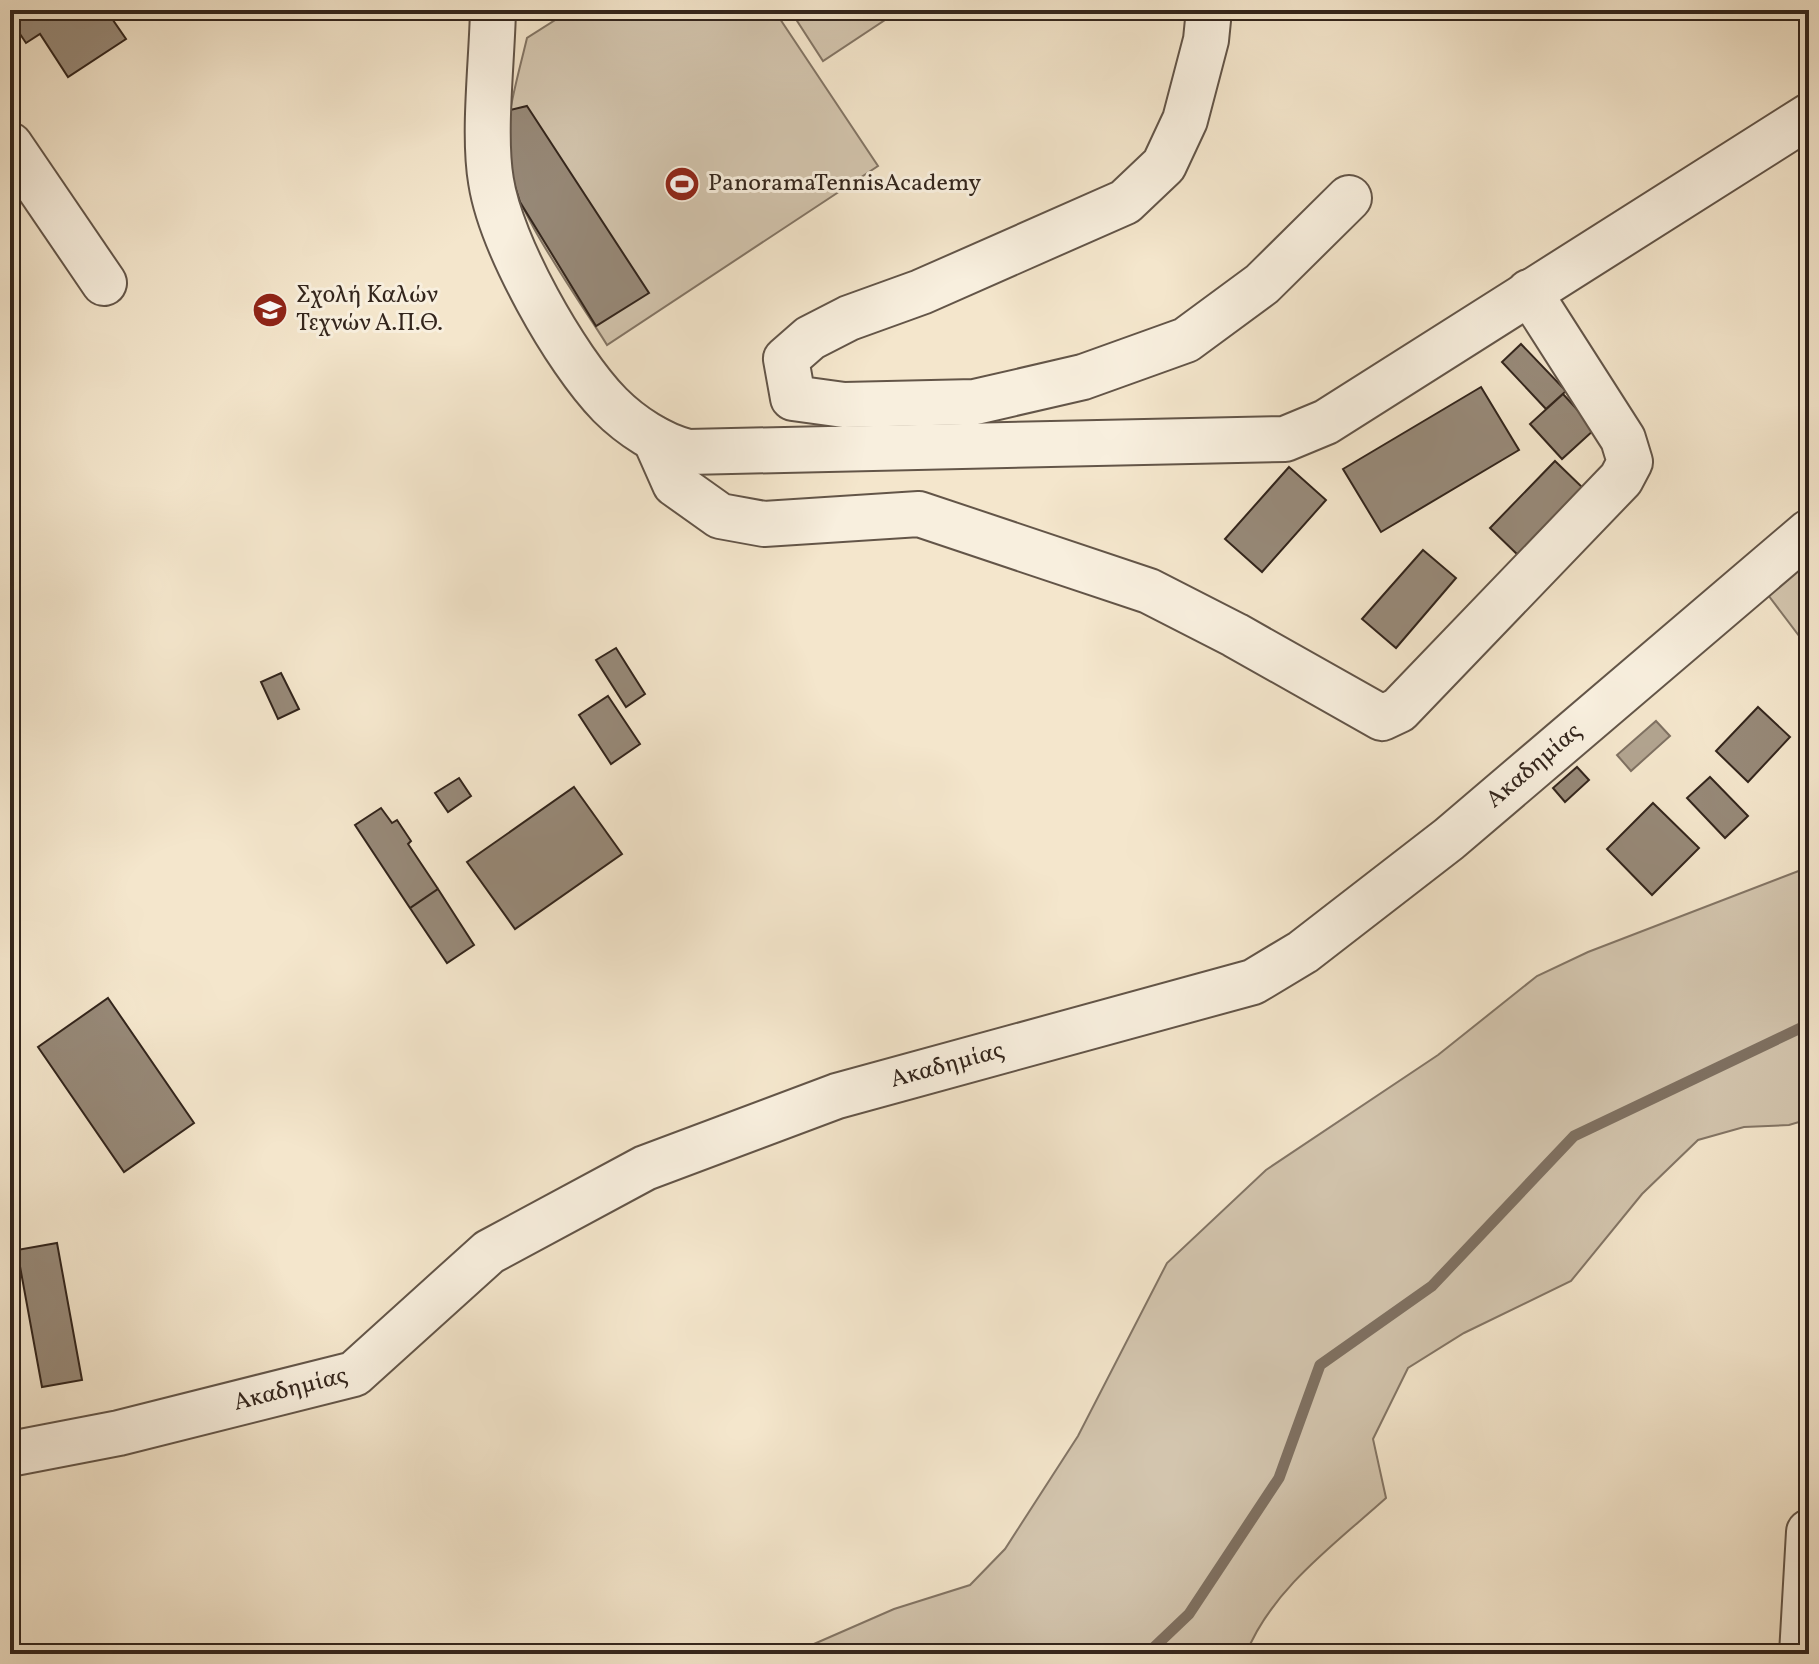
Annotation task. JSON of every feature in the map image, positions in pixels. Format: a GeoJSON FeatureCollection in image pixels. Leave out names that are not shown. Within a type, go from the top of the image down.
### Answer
{"type":"FeatureCollection","features":[{"type":"Feature","properties":{"kind":"street"},"geometry":{"type":"LineString","coordinates":[[493,10],[491,181],[512,246],[539,300],[574,358],[610,405],[655,439],[688,452],[1285,439],[1326,422],[1809,116]]}},
{"type":"Feature","properties":{"kind":"street"},"geometry":{"type":"LineString","coordinates":[[1209,10],[1206,40],[1185,120],[1164,165],[1125,202],[921,292],[849,318],[810,338],[786,359],[793,398],[844,405],[975,402],[1083,377],[1186,340],[1262,284],[1349,198]]}},
{"type":"Feature","properties":{"kind":"street"},"geometry":{"type":"LineString","coordinates":[[10,145],[104,283]]}},
{"type":"Feature","properties":{"kind":"street"},"geometry":{"type":"LineString","coordinates":[[655,439],[675,484],[720,516],[764,524],[919,514],[1149,591],[1382,718],[1399,710],[1621,479],[1630,462],[1623,439],[1529,292]]}},
{"type":"Feature","properties":{"kind":"street","name":"Ακαδημίας"},"geometry":{"type":"LineString","coordinates":[[10,1454],[119,1433],[354,1374],[489,1252],[645,1168],[837,1096],[1253,982],[1303,952],[1449,839],[1809,532]]}},
{"type":"Feature","properties":{"kind":"street"},"geometry":{"type":"LineString","coordinates":[[1802,1654],[1809,1532]]}},
{"type":"Feature","properties":{"kind":"shaded area","name":"PanoramaTennisAcademy"},"geometry":{"type":"Polygon","coordinates":[[[571,10],[774,10],[878,166],[607,345],[531,224],[509,174],[506,155],[510,110],[527,38],[571,10]]]}},
{"type":"Feature","properties":{"kind":"shaded area"},"geometry":{"type":"Polygon","coordinates":[[[790,10],[900,10],[823,61],[790,10]]]}},
{"type":"Feature","properties":{"kind":"shaded area"},"geometry":{"type":"Polygon","coordinates":[[[1809,547],[1809,649],[1762,587],[1809,547]]]}},
{"type":"Feature","properties":{"kind":"shaded area"},"geometry":{"type":"Polygon","coordinates":[[[1656,721],[1670,736],[1631,771],[1617,755],[1656,721]]]}},
{"type":"Feature","properties":{"kind":"shaded area"},"geometry":{"type":"Polygon","coordinates":[[[1809,867],[1809,1119],[1789,1125],[1744,1127],[1698,1140],[1642,1194],[1571,1281],[1464,1333],[1408,1368],[1373,1439],[1386,1498],[1288,1588],[1257,1631],[1246,1654],[791,1654],[894,1609],[970,1585],[1005,1549],[1078,1436],[1167,1263],[1266,1170],[1438,1055],[1537,976],[1588,952],[1809,867]]]}},
{"type":"Feature","properties":{"kind":"building"},"geometry":{"type":"Polygon","coordinates":[[[10,10],[106,10],[126,39],[68,77],[40,34],[26,43],[10,19],[10,10]]]}},
{"type":"Feature","properties":{"kind":"building"},"geometry":{"type":"Polygon","coordinates":[[[527,106],[649,293],[596,326],[520,202],[506,158],[510,110],[527,106]]]}},
{"type":"Feature","properties":{"kind":"building"},"geometry":{"type":"Polygon","coordinates":[[[1521,344],[1566,391],[1546,409],[1502,362],[1521,344]]]}},
{"type":"Feature","properties":{"kind":"building"},"geometry":{"type":"Polygon","coordinates":[[[1481,387],[1519,450],[1381,532],[1343,469],[1481,387]]]}},
{"type":"Feature","properties":{"kind":"building"},"geometry":{"type":"Polygon","coordinates":[[[1563,394],[1595,429],[1562,459],[1530,424],[1563,394]]]}},
{"type":"Feature","properties":{"kind":"building"},"geometry":{"type":"Polygon","coordinates":[[[1555,461],[1585,490],[1520,557],[1490,528],[1555,461]]]}},
{"type":"Feature","properties":{"kind":"building"},"geometry":{"type":"Polygon","coordinates":[[[1289,467],[1326,500],[1262,572],[1225,539],[1289,467]]]}},
{"type":"Feature","properties":{"kind":"building"},"geometry":{"type":"Polygon","coordinates":[[[1423,550],[1456,578],[1396,648],[1362,619],[1423,550]]]}},
{"type":"Feature","properties":{"kind":"building"},"geometry":{"type":"Polygon","coordinates":[[[616,648],[645,694],[626,707],[596,660],[616,648]]]}},
{"type":"Feature","properties":{"kind":"building"},"geometry":{"type":"Polygon","coordinates":[[[281,673],[299,709],[278,719],[261,682],[281,673]]]}},
{"type":"Feature","properties":{"kind":"building"},"geometry":{"type":"Polygon","coordinates":[[[608,696],[640,744],[611,764],[579,715],[608,696]]]}},
{"type":"Feature","properties":{"kind":"building"},"geometry":{"type":"Polygon","coordinates":[[[1758,707],[1790,737],[1748,782],[1716,751],[1758,707]]]}},
{"type":"Feature","properties":{"kind":"building"},"geometry":{"type":"Polygon","coordinates":[[[1577,767],[1589,780],[1565,802],[1553,788],[1577,767]]]}},
{"type":"Feature","properties":{"kind":"building"},"geometry":{"type":"Polygon","coordinates":[[[1710,777],[1748,816],[1725,838],[1687,798],[1710,777]]]}},
{"type":"Feature","properties":{"kind":"building"},"geometry":{"type":"Polygon","coordinates":[[[459,778],[471,796],[448,812],[435,793],[459,778]]]}},
{"type":"Feature","properties":{"kind":"building"},"geometry":{"type":"Polygon","coordinates":[[[574,787],[622,854],[515,929],[467,862],[574,787]]]}},
{"type":"Feature","properties":{"kind":"building"},"geometry":{"type":"Polygon","coordinates":[[[1653,803],[1699,848],[1652,895],[1607,849],[1653,803]]]}},
{"type":"Feature","properties":{"kind":"building"},"geometry":{"type":"Polygon","coordinates":[[[381,808],[392,823],[397,820],[411,841],[408,844],[438,889],[410,908],[355,825],[381,808]]]}},
{"type":"Feature","properties":{"kind":"building"},"geometry":{"type":"Polygon","coordinates":[[[438,889],[474,945],[447,963],[410,908],[438,889]]]}},
{"type":"Feature","properties":{"kind":"building"},"geometry":{"type":"Polygon","coordinates":[[[108,998],[194,1123],[124,1172],[38,1047],[108,998]]]}},
{"type":"Feature","properties":{"kind":"building"},"geometry":{"type":"Polygon","coordinates":[[[57,1243],[82,1380],[42,1387],[17,1250],[57,1243]]]}},
{"type":"Feature","properties":{"kind":"waterway"},"geometry":{"type":"LineString","coordinates":[[1147,1654],[1189,1614],[1279,1478],[1320,1365],[1432,1286],[1574,1136],[1809,1024]]}},
{"type":"Feature","properties":{"kind":"place","name":"PanoramaTennisAcademy"},"geometry":{"type":"Point","coordinates":[682,184]}},
{"type":"Feature","properties":{"kind":"place","name":"Σχολή Καλών Τεχνών Α.Π.Θ."},"geometry":{"type":"Point","coordinates":[270,310]}}]}
